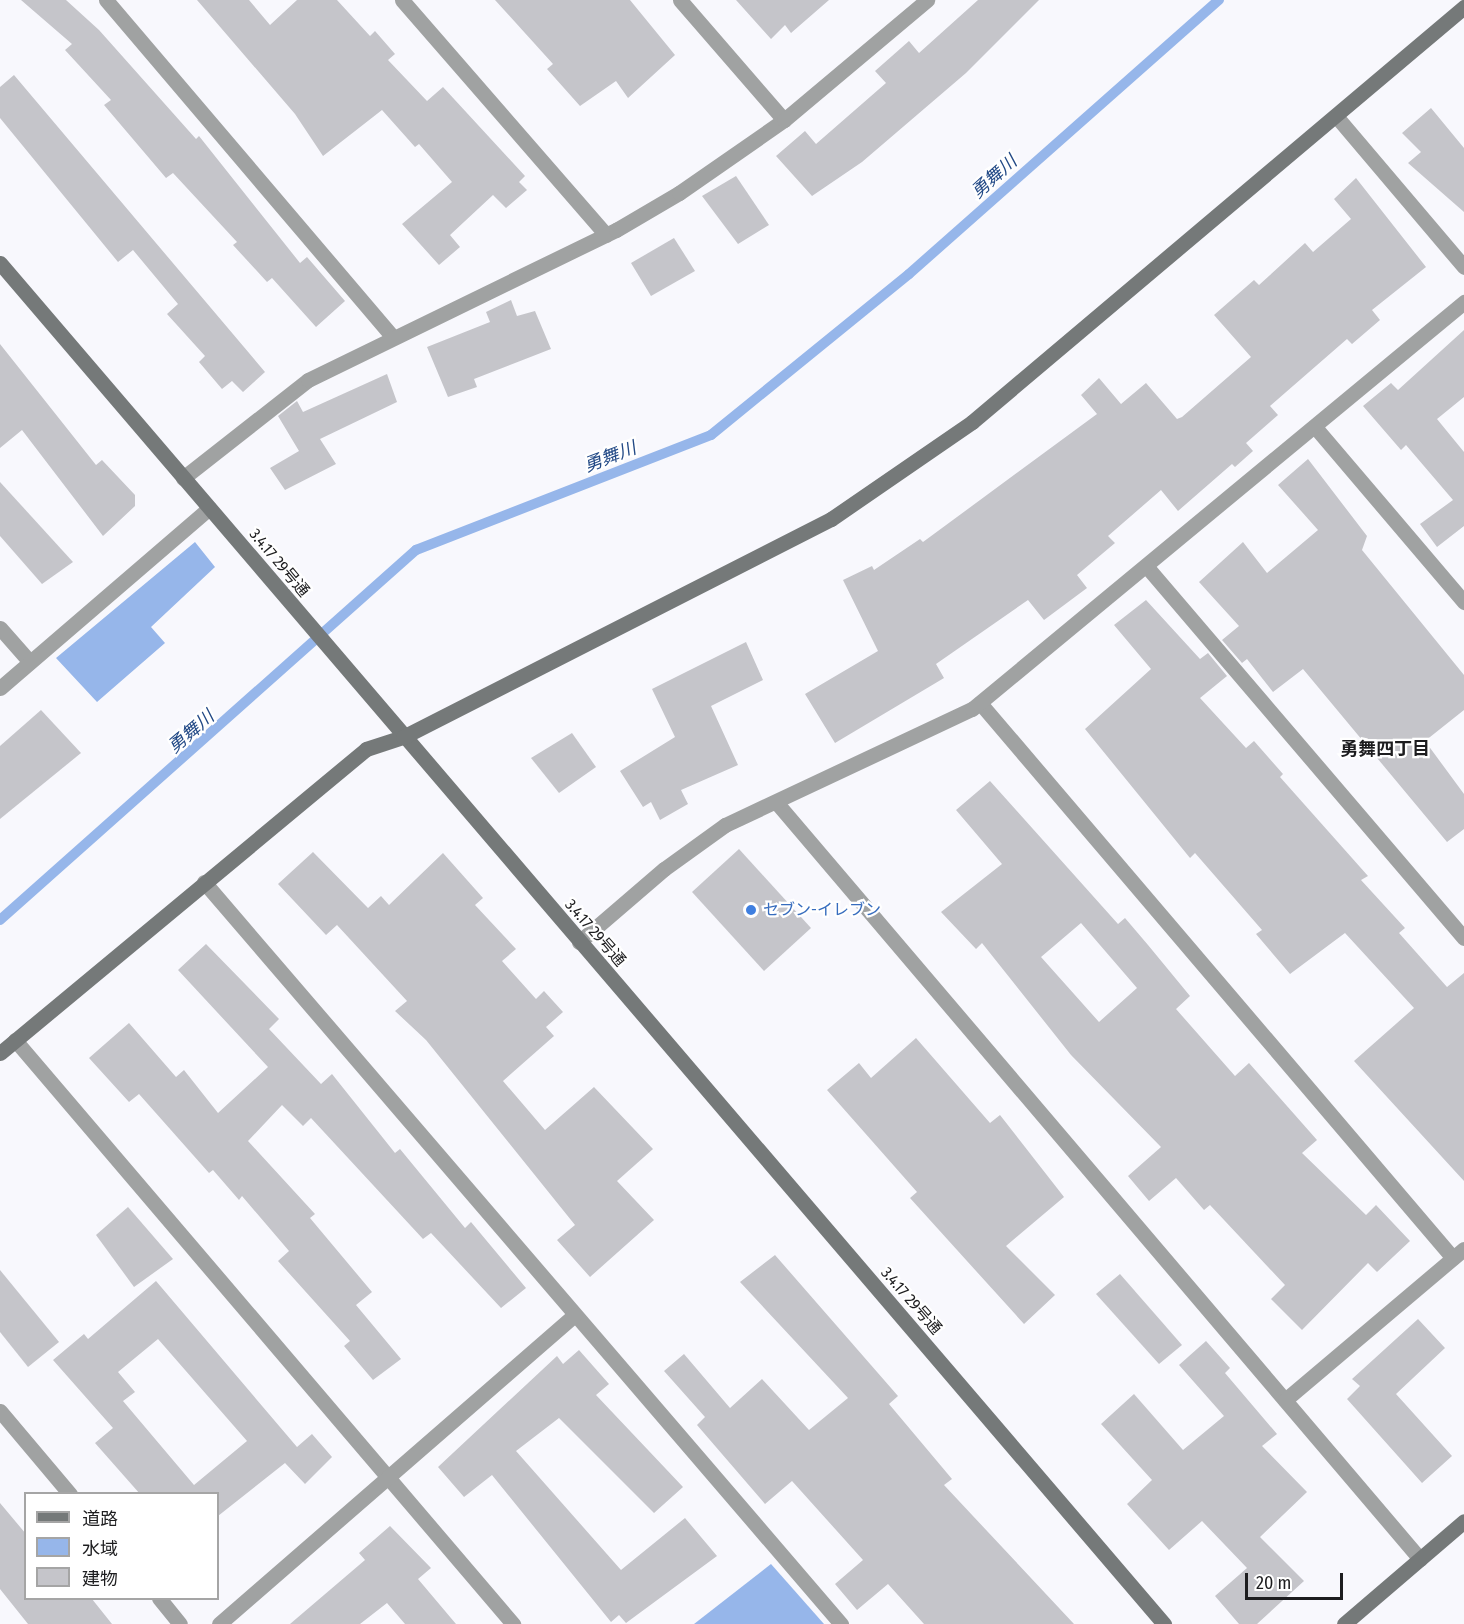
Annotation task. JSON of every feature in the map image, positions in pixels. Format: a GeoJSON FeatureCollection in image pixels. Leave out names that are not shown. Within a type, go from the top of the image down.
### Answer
{"type":"FeatureCollection","features":[{"type":"Feature","properties":{"kind":"street"},"geometry":{"type":"LineString","coordinates":[[106,0],[392,336]]}},
{"type":"Feature","properties":{"kind":"street"},"geometry":{"type":"LineString","coordinates":[[402,0],[606,235]]}},
{"type":"Feature","properties":{"kind":"street"},"geometry":{"type":"LineString","coordinates":[[680,0],[784,120]]}},
{"type":"Feature","properties":{"kind":"street"},"geometry":{"type":"LineString","coordinates":[[183,478],[308,380],[392,336],[606,235],[679,193],[784,120],[927,0]]}},
{"type":"Feature","properties":{"kind":"street"},"geometry":{"type":"LineString","coordinates":[[0,1053],[366,749],[403,737],[831,519],[972,422],[1464,7]]}},
{"type":"Feature","properties":{"kind":"street"},"geometry":{"type":"LineString","coordinates":[[1336,116],[1464,267]]}},
{"type":"Feature","properties":{"kind":"street","name":"3.4.17 29号通"},"geometry":{"type":"LineString","coordinates":[[0,263],[403,737],[1164,1624]]}},
{"type":"Feature","properties":{"kind":"street"},"geometry":{"type":"LineString","coordinates":[[579,942],[717,831],[980,703],[1147,567],[1464,302]]}},
{"type":"Feature","properties":{"kind":"street"},"geometry":{"type":"LineString","coordinates":[[1315,427],[1464,602]]}},
{"type":"Feature","properties":{"kind":"street"},"geometry":{"type":"LineString","coordinates":[[0,688],[209,508]]}},
{"type":"Feature","properties":{"kind":"street"},"geometry":{"type":"LineString","coordinates":[[1147,567],[1464,938]]}},
{"type":"Feature","properties":{"kind":"street"},"geometry":{"type":"LineString","coordinates":[[0,628],[30,662]]}},
{"type":"Feature","properties":{"kind":"street"},"geometry":{"type":"LineString","coordinates":[[980,703],[1459,1254],[1285,1400]]}},
{"type":"Feature","properties":{"kind":"street"},"geometry":{"type":"LineString","coordinates":[[776,802],[1420,1559]]}},
{"type":"Feature","properties":{"kind":"street"},"geometry":{"type":"LineString","coordinates":[[204,882],[841,1624]]}},
{"type":"Feature","properties":{"kind":"street"},"geometry":{"type":"LineString","coordinates":[[15,1040],[513,1624]]}},
{"type":"Feature","properties":{"kind":"street"},"geometry":{"type":"LineString","coordinates":[[219,1624],[576,1315]]}},
{"type":"Feature","properties":{"kind":"street"},"geometry":{"type":"LineString","coordinates":[[0,1411],[68,1492]]}},
{"type":"Feature","properties":{"kind":"street"},"geometry":{"type":"LineString","coordinates":[[1344,1624],[1464,1521]]}},
{"type":"Feature","properties":{"kind":"street"},"geometry":{"type":"LineString","coordinates":[[160,1600],[180,1624]]}},
{"type":"Feature","properties":{"kind":"water"},"geometry":{"type":"Polygon","coordinates":[[[195,542],[215,567],[151,627],[165,643],[97,702],[56,658],[195,542]]]}},
{"type":"Feature","properties":{"kind":"water"},"geometry":{"type":"Polygon","coordinates":[[[771,1564],[824,1624],[694,1624],[771,1564]]]}},
{"type":"Feature","properties":{"kind":"building"},"geometry":{"type":"Polygon","coordinates":[[[21,0],[66,0],[99,30],[196,139],[199,136],[300,263],[307,257],[345,301],[316,327],[272,278],[267,282],[233,245],[237,242],[173,173],[166,178],[104,105],[111,100],[65,50],[72,44],[21,0]]]}},
{"type":"Feature","properties":{"kind":"building"},"geometry":{"type":"Polygon","coordinates":[[[197,0],[249,0],[270,25],[297,0],[337,0],[370,36],[375,31],[395,54],[388,60],[427,101],[443,87],[525,176],[519,182],[527,190],[506,208],[493,195],[450,235],[460,247],[439,265],[402,224],[452,182],[419,144],[415,147],[382,110],[323,156],[295,114],[197,0]]]}},
{"type":"Feature","properties":{"kind":"building"},"geometry":{"type":"Polygon","coordinates":[[[495,0],[630,0],[675,55],[628,98],[616,81],[580,106],[547,69],[553,64],[495,0]]]}},
{"type":"Feature","properties":{"kind":"building"},"geometry":{"type":"Polygon","coordinates":[[[736,0],[829,0],[791,33],[785,25],[771,39],[736,0]]]}},
{"type":"Feature","properties":{"kind":"building"},"geometry":{"type":"Polygon","coordinates":[[[978,0],[1039,0],[966,73],[862,162],[812,196],[776,156],[805,131],[816,144],[886,83],[875,71],[909,41],[919,53],[978,0]]]}},
{"type":"Feature","properties":{"kind":"building"},"geometry":{"type":"Polygon","coordinates":[[[14,75],[265,372],[243,392],[232,381],[222,389],[199,362],[205,356],[167,314],[178,304],[133,250],[118,262],[0,118],[0,87],[14,75]]]}},
{"type":"Feature","properties":{"kind":"building"},"geometry":{"type":"Polygon","coordinates":[[[1431,108],[1464,148],[1464,212],[1408,163],[1421,152],[1402,133],[1431,108]]]}},
{"type":"Feature","properties":{"kind":"building"},"geometry":{"type":"Polygon","coordinates":[[[736,176],[769,225],[738,244],[702,196],[736,176]]]}},
{"type":"Feature","properties":{"kind":"building"},"geometry":{"type":"Polygon","coordinates":[[[1356,178],[1426,267],[1372,310],[1380,320],[1352,344],[1347,339],[1270,406],[1278,415],[1246,443],[1253,451],[1235,467],[1232,464],[1178,511],[1161,490],[1108,536],[1115,543],[1077,575],[1087,588],[1044,620],[1028,600],[936,664],[944,678],[835,743],[805,694],[878,651],[843,580],[872,566],[874,570],[920,539],[923,542],[1097,414],[1081,395],[1099,378],[1121,404],[1146,383],[1177,419],[1182,417],[1251,357],[1214,315],[1254,280],[1259,285],[1305,243],[1313,252],[1351,219],[1334,199],[1356,178]]]}},
{"type":"Feature","properties":{"kind":"building"},"geometry":{"type":"Polygon","coordinates":[[[674,238],[695,271],[651,296],[631,263],[674,238]]]}},
{"type":"Feature","properties":{"kind":"building"},"geometry":{"type":"Polygon","coordinates":[[[511,300],[517,316],[535,311],[551,349],[474,379],[477,387],[448,397],[427,347],[490,322],[486,312],[511,300]]]}},
{"type":"Feature","properties":{"kind":"building"},"geometry":{"type":"Polygon","coordinates":[[[1464,330],[1464,397],[1437,419],[1464,452],[1464,526],[1437,547],[1420,524],[1453,500],[1406,445],[1401,450],[1363,406],[1391,383],[1398,390],[1464,330]]]}},
{"type":"Feature","properties":{"kind":"building"},"geometry":{"type":"Polygon","coordinates":[[[0,344],[96,465],[102,460],[135,495],[135,506],[103,536],[22,430],[0,448],[0,344]]]}},
{"type":"Feature","properties":{"kind":"building"},"geometry":{"type":"Polygon","coordinates":[[[387,374],[397,402],[320,439],[336,464],[285,490],[270,468],[299,451],[278,416],[297,401],[303,412],[387,374]]]}},
{"type":"Feature","properties":{"kind":"building"},"geometry":{"type":"Polygon","coordinates":[[[1308,459],[1367,536],[1362,550],[1464,675],[1464,710],[1425,741],[1464,794],[1464,829],[1447,842],[1303,669],[1273,692],[1247,659],[1242,663],[1222,640],[1239,626],[1199,582],[1243,542],[1267,573],[1318,530],[1278,485],[1308,459]]]}},
{"type":"Feature","properties":{"kind":"building"},"geometry":{"type":"Polygon","coordinates":[[[0,482],[73,562],[42,584],[0,536],[0,482]]]}},
{"type":"Feature","properties":{"kind":"building"},"geometry":{"type":"Polygon","coordinates":[[[1146,600],[1200,659],[1208,653],[1227,676],[1200,698],[1246,748],[1254,741],[1283,774],[1280,777],[1368,876],[1361,880],[1405,928],[1399,933],[1447,987],[1464,973],[1464,1181],[1354,1061],[1414,1008],[1345,933],[1290,974],[1256,934],[1262,930],[1195,853],[1190,858],[1085,729],[1151,669],[1114,625],[1146,600]]]}},
{"type":"Feature","properties":{"kind":"building"},"geometry":{"type":"Polygon","coordinates":[[[746,642],[763,680],[711,706],[738,765],[681,790],[688,804],[660,820],[651,802],[643,807],[620,771],[675,737],[652,689],[746,642]]]}},
{"type":"Feature","properties":{"kind":"building"},"geometry":{"type":"Polygon","coordinates":[[[41,710],[81,753],[0,819],[0,746],[41,710]]]}},
{"type":"Feature","properties":{"kind":"building"},"geometry":{"type":"Polygon","coordinates":[[[572,733],[596,767],[559,793],[531,758],[572,733]]]}},
{"type":"Feature","properties":{"kind":"building"},"geometry":{"type":"Polygon","coordinates":[[[990,781],[1118,924],[1125,918],[1148,945],[1190,996],[1176,1009],[1235,1076],[1249,1063],[1317,1140],[1302,1153],[1366,1215],[1376,1205],[1410,1241],[1377,1272],[1368,1263],[1302,1330],[1271,1299],[1285,1285],[1210,1205],[1204,1210],[1176,1178],[1149,1201],[1128,1176],[1161,1147],[1071,1055],[982,943],[976,949],[941,912],[1002,864],[956,810],[990,781]],[[1081,923],[1041,957],[1099,1022],[1137,988],[1081,923]]]}},
{"type":"Feature","properties":{"kind":"building","name":"セブン-イレブン"},"geometry":{"type":"Polygon","coordinates":[[[739,849],[811,928],[764,971],[692,892],[739,849]]]}},
{"type":"Feature","properties":{"kind":"building"},"geometry":{"type":"Polygon","coordinates":[[[313,852],[368,908],[381,896],[389,905],[443,853],[483,898],[475,905],[516,949],[502,961],[536,999],[544,991],[563,1012],[546,1027],[554,1036],[503,1081],[545,1130],[594,1087],[653,1149],[617,1181],[654,1220],[590,1277],[557,1240],[575,1225],[426,1040],[395,1011],[407,1001],[337,925],[326,935],[278,884],[313,852]]]}},
{"type":"Feature","properties":{"kind":"building"},"geometry":{"type":"Polygon","coordinates":[[[206,944],[279,1019],[269,1029],[321,1084],[332,1074],[395,1153],[400,1149],[465,1228],[471,1222],[526,1288],[501,1308],[431,1233],[423,1239],[311,1118],[303,1126],[282,1105],[248,1141],[315,1214],[310,1218],[372,1292],[356,1305],[401,1359],[373,1380],[344,1346],[350,1341],[278,1261],[289,1251],[242,1196],[239,1200],[213,1170],[209,1173],[139,1094],[129,1102],[89,1058],[129,1023],[176,1077],[184,1070],[218,1113],[268,1067],[178,970],[206,944]]]}},
{"type":"Feature","properties":{"kind":"building"},"geometry":{"type":"Polygon","coordinates":[[[916,1038],[990,1123],[1000,1115],[1064,1197],[1006,1246],[1055,1295],[1024,1324],[910,1198],[917,1192],[827,1090],[859,1063],[871,1078],[916,1038]]]}},
{"type":"Feature","properties":{"kind":"building"},"geometry":{"type":"Polygon","coordinates":[[[128,1207],[173,1259],[134,1287],[96,1235],[128,1207]]]}},
{"type":"Feature","properties":{"kind":"building"},"geometry":{"type":"Polygon","coordinates":[[[775,1255],[898,1396],[889,1404],[952,1479],[944,1485],[1074,1624],[924,1624],[888,1584],[857,1610],[835,1584],[863,1560],[792,1481],[765,1504],[697,1425],[705,1417],[664,1371],[684,1354],[730,1408],[762,1379],[809,1430],[848,1398],[740,1282],[775,1255]]]}},
{"type":"Feature","properties":{"kind":"building"},"geometry":{"type":"Polygon","coordinates":[[[0,1270],[59,1342],[28,1367],[0,1332],[0,1270]]]}},
{"type":"Feature","properties":{"kind":"building"},"geometry":{"type":"Polygon","coordinates":[[[1120,1274],[1182,1345],[1159,1364],[1096,1294],[1120,1274]]]}},
{"type":"Feature","properties":{"kind":"building"},"geometry":{"type":"Polygon","coordinates":[[[156,1281],[297,1447],[312,1434],[332,1457],[305,1484],[285,1463],[219,1515],[219,1492],[138,1492],[95,1443],[113,1428],[53,1360],[84,1334],[88,1339],[156,1281]],[[158,1339],[118,1372],[135,1392],[123,1401],[194,1485],[247,1441],[158,1339]]]}},
{"type":"Feature","properties":{"kind":"building"},"geometry":{"type":"Polygon","coordinates":[[[1418,1319],[1445,1348],[1396,1394],[1452,1456],[1422,1483],[1347,1399],[1360,1386],[1352,1379],[1418,1319]]]}},
{"type":"Feature","properties":{"kind":"building"},"geometry":{"type":"Polygon","coordinates":[[[1206,1341],[1230,1368],[1225,1373],[1277,1434],[1262,1446],[1307,1492],[1260,1537],[1304,1581],[1257,1624],[1239,1624],[1215,1596],[1247,1568],[1202,1521],[1169,1550],[1127,1504],[1152,1480],[1101,1424],[1134,1394],[1183,1450],[1224,1416],[1179,1365],[1206,1341]]]}},
{"type":"Feature","properties":{"kind":"building"},"geometry":{"type":"Polygon","coordinates":[[[579,1350],[609,1384],[596,1395],[683,1487],[654,1513],[559,1418],[516,1451],[621,1570],[685,1518],[717,1556],[626,1623],[619,1615],[611,1622],[492,1475],[464,1497],[438,1467],[557,1356],[563,1364],[579,1350]]]}},
{"type":"Feature","properties":{"kind":"building"},"geometry":{"type":"Polygon","coordinates":[[[0,1503],[24,1532],[24,1600],[93,1600],[112,1624],[28,1624],[0,1589],[0,1503]]]}},
{"type":"Feature","properties":{"kind":"building"},"geometry":{"type":"Polygon","coordinates":[[[390,1526],[431,1568],[418,1579],[456,1624],[405,1624],[387,1603],[360,1624],[290,1624],[365,1560],[359,1553],[390,1526]]]}},
{"type":"Feature","properties":{"kind":"waterway","name":"勇舞川"},"geometry":{"type":"LineString","coordinates":[[0,920],[416,550],[711,435],[909,274],[1219,0]]}},
{"type":"Feature","properties":{"kind":"place","name":"セブン-イレブン"},"geometry":{"type":"Point","coordinates":[751,910]}},
{"type":"Feature","properties":{"kind":"district","name":"勇舞四丁目"},"geometry":{"type":"Point","coordinates":[1385,749]}}]}
